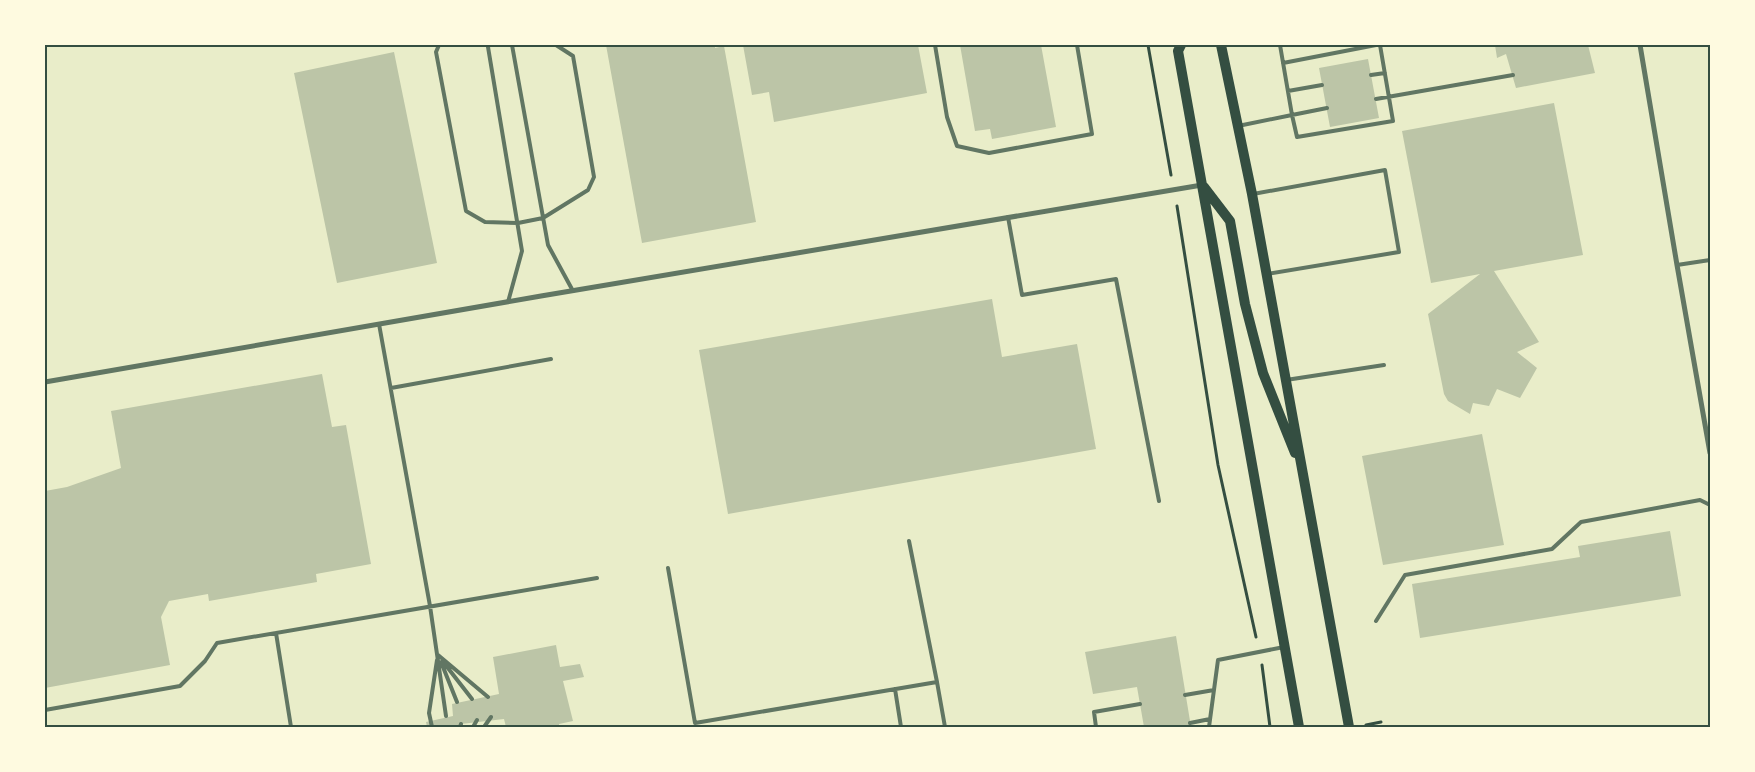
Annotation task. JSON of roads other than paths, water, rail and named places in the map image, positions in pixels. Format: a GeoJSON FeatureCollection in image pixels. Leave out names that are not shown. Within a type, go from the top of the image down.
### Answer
{"type":"FeatureCollection","features":[{"type":"Feature","properties":{"kind":"main road"},"geometry":{"type":"LineString","coordinates":[[1181,45],[1178,51],[1298,727]]}},
{"type":"Feature","properties":{"kind":"main road"},"geometry":{"type":"LineString","coordinates":[[1221,45],[1252,194],[1349,727]]}},
{"type":"Feature","properties":{"kind":"main road"},"geometry":{"type":"LineString","coordinates":[[1202,185],[1230,221],[1245,304],[1263,373],[1303,473]]}},
{"type":"Feature","properties":{"kind":"street"},"geometry":{"type":"LineString","coordinates":[[1640,45],[1676,265],[1710,453]]}},
{"type":"Feature","properties":{"kind":"street"},"geometry":{"type":"LineString","coordinates":[[45,382],[1202,185]]}},
{"type":"Feature","properties":{"kind":"lane"},"geometry":{"type":"LineString","coordinates":[[439,45],[436,52],[466,211],[485,222],[518,223],[543,218],[588,190],[594,177],[573,56],[556,45]]}},
{"type":"Feature","properties":{"kind":"lane"},"geometry":{"type":"LineString","coordinates":[[489,45],[522,251],[508,302]]}},
{"type":"Feature","properties":{"kind":"lane"},"geometry":{"type":"LineString","coordinates":[[512,45],[548,245],[573,291]]}},
{"type":"Feature","properties":{"kind":"lane"},"geometry":{"type":"LineString","coordinates":[[935,45],[946,117],[957,146],[989,153],[1092,134],[1077,45]]}},
{"type":"Feature","properties":{"kind":"lane"},"geometry":{"type":"LineString","coordinates":[[1280,45],[1297,137],[1393,121],[1380,45]]}},
{"type":"Feature","properties":{"kind":"lane"},"geometry":{"type":"LineString","coordinates":[[1283,64],[1376,45]]}},
{"type":"Feature","properties":{"kind":"lane"},"geometry":{"type":"LineString","coordinates":[[1372,75],[1385,73]]}},
{"type":"Feature","properties":{"kind":"lane"},"geometry":{"type":"LineString","coordinates":[[1376,99],[1513,75]]}},
{"type":"Feature","properties":{"kind":"lane"},"geometry":{"type":"LineString","coordinates":[[1288,91],[1322,84]]}},
{"type":"Feature","properties":{"kind":"lane"},"geometry":{"type":"LineString","coordinates":[[1238,126],[1327,108]]}},
{"type":"Feature","properties":{"kind":"lane"},"geometry":{"type":"LineString","coordinates":[[1252,194],[1384,170],[1391,206],[1399,252],[1267,274]]}},
{"type":"Feature","properties":{"kind":"lane"},"geometry":{"type":"LineString","coordinates":[[1008,217],[1022,295],[1116,280],[1160,501]]}},
{"type":"Feature","properties":{"kind":"lane"},"geometry":{"type":"LineString","coordinates":[[1676,265],[1710,260]]}},
{"type":"Feature","properties":{"kind":"lane"},"geometry":{"type":"LineString","coordinates":[[379,324],[430,606],[446,716]]}},
{"type":"Feature","properties":{"kind":"lane"},"geometry":{"type":"LineString","coordinates":[[391,388],[551,359]]}},
{"type":"Feature","properties":{"kind":"lane"},"geometry":{"type":"LineString","coordinates":[[1286,380],[1384,365]]}},
{"type":"Feature","properties":{"kind":"lane"},"geometry":{"type":"LineString","coordinates":[[1376,621],[1405,575],[1552,549],[1581,522],[1700,500],[1710,504]]}},
{"type":"Feature","properties":{"kind":"lane"},"geometry":{"type":"LineString","coordinates":[[909,541],[945,727]]}},
{"type":"Feature","properties":{"kind":"lane"},"geometry":{"type":"LineString","coordinates":[[668,568],[694,725],[936,682]]}},
{"type":"Feature","properties":{"kind":"lane"},"geometry":{"type":"LineString","coordinates":[[45,710],[180,686],[205,661],[217,643],[598,578]]}},
{"type":"Feature","properties":{"kind":"lane"},"geometry":{"type":"LineString","coordinates":[[276,633],[291,727]]}},
{"type":"Feature","properties":{"kind":"lane"},"geometry":{"type":"LineString","coordinates":[[1209,727],[1218,660],[1284,647]]}},
{"type":"Feature","properties":{"kind":"lane"},"geometry":{"type":"LineString","coordinates":[[438,655],[488,697]]}},
{"type":"Feature","properties":{"kind":"lane"},"geometry":{"type":"LineString","coordinates":[[438,655],[472,699]]}},
{"type":"Feature","properties":{"kind":"lane"},"geometry":{"type":"LineString","coordinates":[[438,655],[457,702]]}},
{"type":"Feature","properties":{"kind":"lane"},"geometry":{"type":"LineString","coordinates":[[432,727],[429,713],[438,655]]}},
{"type":"Feature","properties":{"kind":"lane"},"geometry":{"type":"LineString","coordinates":[[895,689],[901,727]]}},
{"type":"Feature","properties":{"kind":"lane"},"geometry":{"type":"LineString","coordinates":[[1186,695],[1214,690]]}},
{"type":"Feature","properties":{"kind":"lane"},"geometry":{"type":"LineString","coordinates":[[1096,727],[1094,712],[1140,704]]}},
{"type":"Feature","properties":{"kind":"lane"},"geometry":{"type":"LineString","coordinates":[[484,727],[491,717]]}},
{"type":"Feature","properties":{"kind":"lane"},"geometry":{"type":"LineString","coordinates":[[1190,723],[1210,719]]}},
{"type":"Feature","properties":{"kind":"lane"},"geometry":{"type":"LineString","coordinates":[[473,727],[477,720]]}}]}
